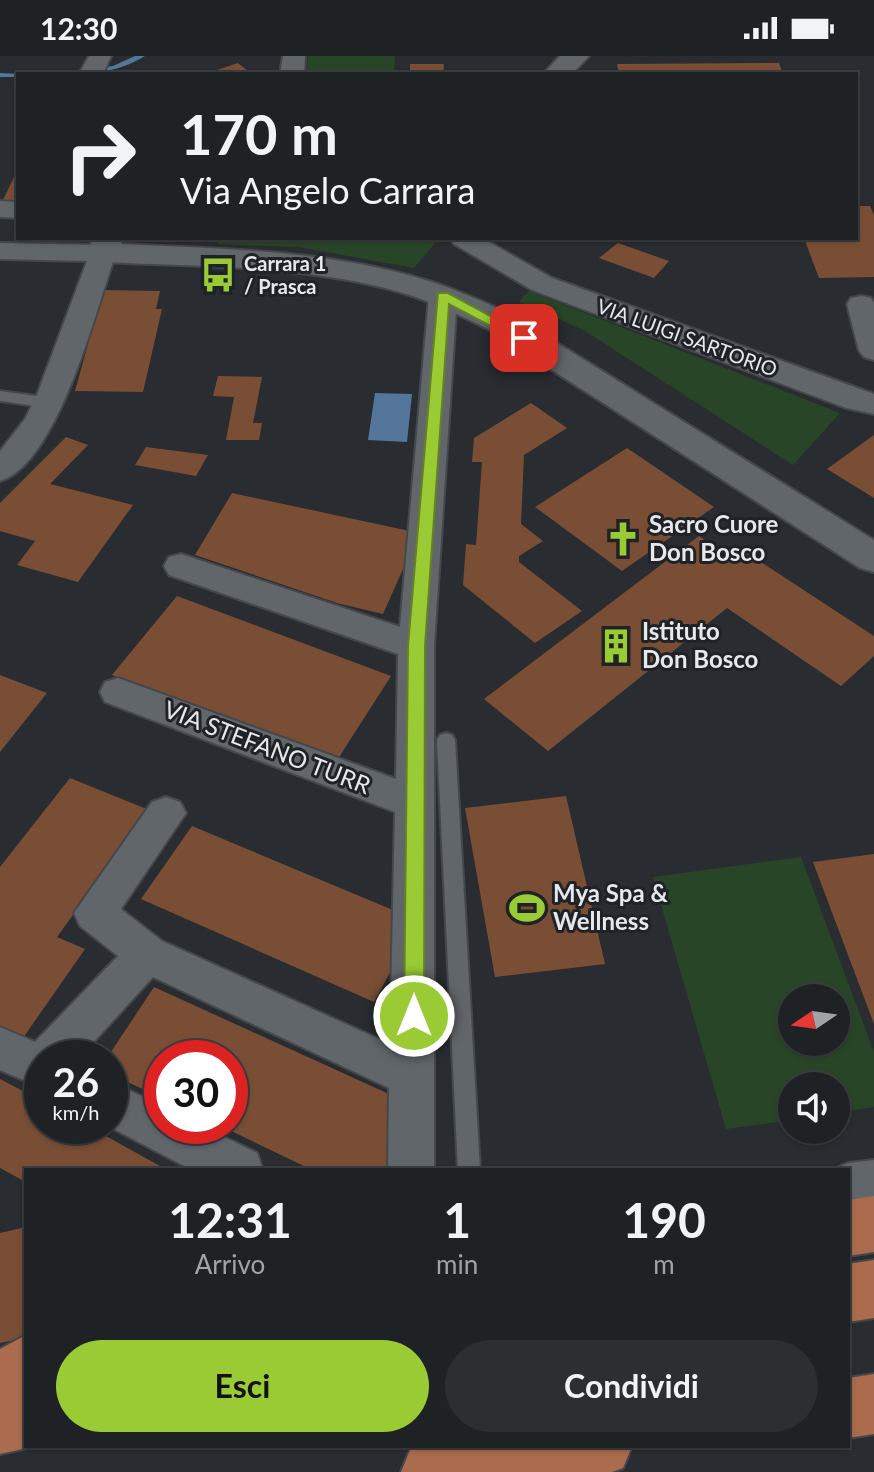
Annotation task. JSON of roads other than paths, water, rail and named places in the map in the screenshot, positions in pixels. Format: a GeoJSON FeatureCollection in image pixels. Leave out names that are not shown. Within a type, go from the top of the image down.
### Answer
{"type":"FeatureCollection","features":[{"type":"Feature","properties":{"kind":"main road"},"geometry":{"type":"LineString","coordinates":[[850,1228],[874,1224]]}},
{"type":"Feature","properties":{"kind":"main road"},"geometry":{"type":"LineString","coordinates":[[850,1293],[874,1289]]}},
{"type":"Feature","properties":{"kind":"main road"},"geometry":{"type":"LineString","coordinates":[[0,1390],[24,1367]]}},
{"type":"Feature","properties":{"kind":"main road"},"geometry":{"type":"LineString","coordinates":[[850,1408],[874,1404]]}},
{"type":"Feature","properties":{"kind":"main road"},"geometry":{"type":"LineString","coordinates":[[0,1424],[24,1420]]}},
{"type":"Feature","properties":{"kind":"main road"},"geometry":{"type":"LineString","coordinates":[[432,1472],[588,1448]]}},
{"type":"Feature","properties":{"kind":"street"},"geometry":{"type":"LineString","coordinates":[[558,72],[576,56]]}},
{"type":"Feature","properties":{"kind":"street","name":"VIA LUIGI SARTORIO"},"geometry":{"type":"LineString","coordinates":[[466,240],[542,284],[857,401],[874,404]]}},
{"type":"Feature","properties":{"kind":"street"},"geometry":{"type":"LineString","coordinates":[[0,251],[106,246],[313,266],[408,285],[443,296],[500,322],[874,558]]}},
{"type":"Feature","properties":{"kind":"street"},"geometry":{"type":"LineString","coordinates":[[0,470],[19,452],[51,403],[106,246]]}},
{"type":"Feature","properties":{"kind":"street"},"geometry":{"type":"LineString","coordinates":[[411,1168],[416,646],[443,296]]}},
{"type":"Feature","properties":{"kind":"street"},"geometry":{"type":"LineString","coordinates":[[861,304],[874,351]]}},
{"type":"Feature","properties":{"kind":"street"},"geometry":{"type":"LineString","coordinates":[[181,566],[416,646]]}},
{"type":"Feature","properties":{"kind":"street","name":"VIA STEFANO TURR"},"geometry":{"type":"LineString","coordinates":[[118,692],[415,803]]}},
{"type":"Feature","properties":{"kind":"street"},"geometry":{"type":"LineString","coordinates":[[166,813],[95,913],[147,954],[414,1077]]}},
{"type":"Feature","properties":{"kind":"street"},"geometry":{"type":"LineString","coordinates":[[67,1040],[147,954]]}},
{"type":"Feature","properties":{"kind":"street"},"geometry":{"type":"LineString","coordinates":[[0,1048],[24,1059]]}},
{"type":"Feature","properties":{"kind":"street"},"geometry":{"type":"LineString","coordinates":[[128,1112],[236,1168]]}},
{"type":"Feature","properties":{"kind":"street"},"geometry":{"type":"LineString","coordinates":[[850,1187],[874,1184]]}},
{"type":"Feature","properties":{"kind":"lane"},"geometry":{"type":"LineString","coordinates":[[0,396],[51,403]]}},
{"type":"Feature","properties":{"kind":"lane"},"geometry":{"type":"LineString","coordinates":[[446,740],[469,1168]]}},
{"type":"Feature","properties":{"kind":"water"},"geometry":{"type":"Polygon","coordinates":[[[375,393],[412,394],[407,442],[368,440],[375,393]]]}},
{"type":"Feature","properties":{"kind":"waterway"},"geometry":{"type":"LineString","coordinates":[[83,72],[115,68],[141,56]]}},
{"type":"Feature","properties":{"kind":"waterway"},"geometry":{"type":"LineString","coordinates":[[0,75],[16,75]]}},
{"type":"Feature","properties":{"kind":"place","name":"Carrara 1 / Prasca"},"geometry":{"type":"Point","coordinates":[218,275]}},
{"type":"Feature","properties":{"kind":"place","name":"Sacro Cuore Don Bosco"},"geometry":{"type":"Point","coordinates":[623,539]}},
{"type":"Feature","properties":{"kind":"place","name":"Istituto Don Bosco"},"geometry":{"type":"Point","coordinates":[616,646]}},
{"type":"Feature","properties":{"kind":"place","name":"Mya Spa & Wellness"},"geometry":{"type":"Point","coordinates":[527,908]}}]}
